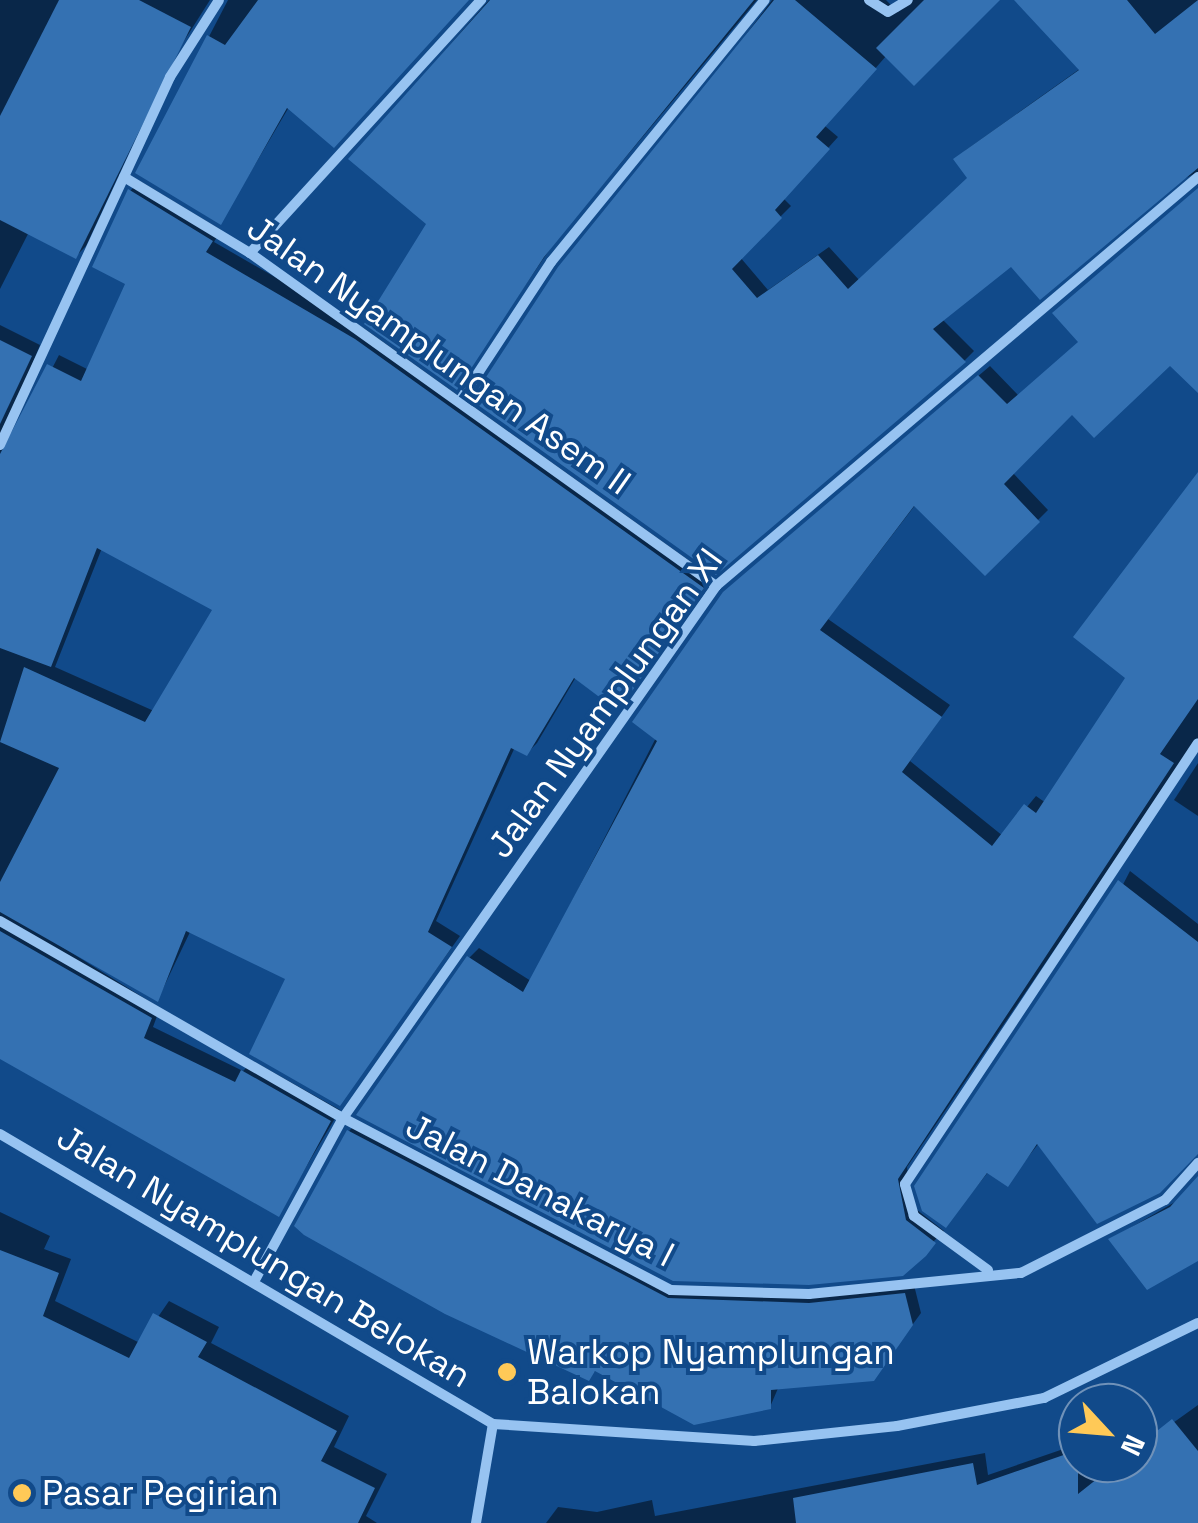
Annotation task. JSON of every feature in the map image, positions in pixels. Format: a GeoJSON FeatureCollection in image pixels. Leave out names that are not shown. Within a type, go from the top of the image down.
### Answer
{"type":"FeatureCollection","features":[{"type":"Feature","properties":{"kind":"street"},"geometry":{"type":"LineString","coordinates":[[0,445],[170,77],[219,0]]}},
{"type":"Feature","properties":{"kind":"street"},"geometry":{"type":"LineString","coordinates":[[250,253],[481,0]]}},
{"type":"Feature","properties":{"kind":"street"},"geometry":{"type":"LineString","coordinates":[[461,399],[563,246],[765,0]]}},
{"type":"Feature","properties":{"kind":"street"},"geometry":{"type":"LineString","coordinates":[[869,0],[888,12],[908,0]]}},
{"type":"Feature","properties":{"kind":"street","name":"Jalan Nyamplungan XI"},"geometry":{"type":"LineString","coordinates":[[256,1278],[342,1118],[716,586],[1198,177]]}},
{"type":"Feature","properties":{"kind":"street","name":"Jalan Nyamplungan Asem II"},"geometry":{"type":"LineString","coordinates":[[124,178],[250,253],[461,399],[716,586]]}},
{"type":"Feature","properties":{"kind":"street"},"geometry":{"type":"LineString","coordinates":[[999,1272],[967,1262],[914,1216],[905,1184],[1198,743]]}},
{"type":"Feature","properties":{"kind":"street","name":"Jalan Danakarya I"},"geometry":{"type":"LineString","coordinates":[[0,921],[342,1118],[671,1290],[809,1294],[999,1272],[1021,1273],[1119,1227],[1165,1200],[1198,1163]]}},
{"type":"Feature","properties":{"kind":"street","name":"Jalan Nyamplungan Belokan"},"geometry":{"type":"LineString","coordinates":[[0,1134],[256,1278],[493,1424],[754,1440],[897,1426],[1044,1398],[1198,1323]]}},
{"type":"Feature","properties":{"kind":"street"},"geometry":{"type":"LineString","coordinates":[[476,1523],[493,1424]]}},
{"type":"Feature","properties":{"kind":"building"},"geometry":{"type":"Polygon","coordinates":[[[59,0],[139,0],[191,27],[76,259],[0,220],[0,116],[59,0]]]}},
{"type":"Feature","properties":{"kind":"building"},"geometry":{"type":"Polygon","coordinates":[[[258,0],[469,0],[334,148],[287,108],[221,225],[135,173],[207,35],[225,45],[258,0]]]}},
{"type":"Feature","properties":{"kind":"building"},"geometry":{"type":"Polygon","coordinates":[[[490,0],[754,0],[544,257],[457,390],[364,324],[426,224],[348,159],[490,0]]]}},
{"type":"Feature","properties":{"kind":"building"},"geometry":{"type":"Polygon","coordinates":[[[774,0],[795,0],[877,69],[816,137],[830,149],[775,210],[782,218],[732,269],[757,298],[818,255],[848,289],[967,178],[953,159],[1079,70],[1014,0],[1127,0],[1155,34],[1198,0],[1198,168],[1040,300],[1011,267],[933,329],[966,362],[716,575],[471,400],[558,267],[774,0]]]}},
{"type":"Feature","properties":{"kind":"building"},"geometry":{"type":"Polygon","coordinates":[[[924,0],[1000,0],[914,86],[876,48],[924,0]]]}},
{"type":"Feature","properties":{"kind":"building"},"geometry":{"type":"Polygon","coordinates":[[[1198,188],[1198,393],[1170,366],[1094,438],[1072,415],[1004,484],[1040,522],[985,576],[914,506],[820,630],[942,717],[902,772],[992,846],[1024,804],[1036,813],[1125,678],[1073,637],[1198,472],[1198,699],[1160,754],[1174,763],[898,1179],[906,1220],[936,1243],[926,1256],[903,1276],[809,1285],[673,1281],[356,1115],[467,956],[523,992],[657,741],[632,722],[723,592],[978,375],[1007,404],[1078,342],[1052,313],[1198,188]]]}},
{"type":"Feature","properties":{"kind":"building"},"geometry":{"type":"Polygon","coordinates":[[[128,189],[213,241],[206,252],[355,339],[704,588],[618,711],[574,678],[527,756],[511,748],[428,932],[452,947],[340,1106],[249,1054],[285,979],[186,931],[158,1002],[0,912],[0,882],[59,768],[0,742],[24,667],[145,722],[212,610],[97,548],[51,667],[0,648],[0,454],[47,364],[81,381],[125,284],[92,267],[128,189]]]}},
{"type":"Feature","properties":{"kind":"building"},"geometry":{"type":"Polygon","coordinates":[[[0,340],[32,356],[0,424],[0,340]]]}},
{"type":"Feature","properties":{"kind":"building"},"geometry":{"type":"Polygon","coordinates":[[[1118,880],[1198,942],[1198,1154],[1160,1193],[1097,1224],[1037,1144],[1008,1187],[987,1173],[946,1228],[922,1211],[914,1186],[1118,880]]]}},
{"type":"Feature","properties":{"kind":"building"},"geometry":{"type":"Polygon","coordinates":[[[0,931],[152,1018],[144,1038],[235,1082],[241,1070],[331,1121],[279,1217],[0,1059],[0,931]]]}},
{"type":"Feature","properties":{"kind":"building"},"geometry":{"type":"Polygon","coordinates":[[[347,1130],[668,1298],[809,1303],[905,1293],[913,1325],[874,1381],[771,1390],[771,1409],[694,1425],[595,1371],[589,1381],[445,1314],[304,1235],[294,1226],[347,1130]]]}},
{"type":"Feature","properties":{"kind":"building"},"geometry":{"type":"Polygon","coordinates":[[[1198,1176],[1198,1261],[1147,1290],[1108,1239],[1170,1207],[1198,1176]]]}},
{"type":"Feature","properties":{"kind":"building"},"geometry":{"type":"Polygon","coordinates":[[[0,1250],[59,1273],[43,1316],[129,1358],[153,1313],[207,1342],[198,1357],[337,1431],[321,1461],[375,1488],[358,1523],[0,1523],[0,1250]]]}},
{"type":"Feature","properties":{"kind":"building"},"geometry":{"type":"Polygon","coordinates":[[[1172,1419],[1198,1451],[1198,1523],[796,1523],[793,1498],[973,1463],[977,1485],[1058,1457],[1058,1483],[1078,1483],[1078,1494],[1092,1483],[1158,1483],[1158,1430],[1172,1419]]]}},
{"type":"Feature","properties":{"kind":"place","name":"Warkop Nyamplungan Balokan"},"geometry":{"type":"Point","coordinates":[507,1372]}},
{"type":"Feature","properties":{"kind":"place","name":"Pasar Pegirian"},"geometry":{"type":"Point","coordinates":[22,1493]}}]}
